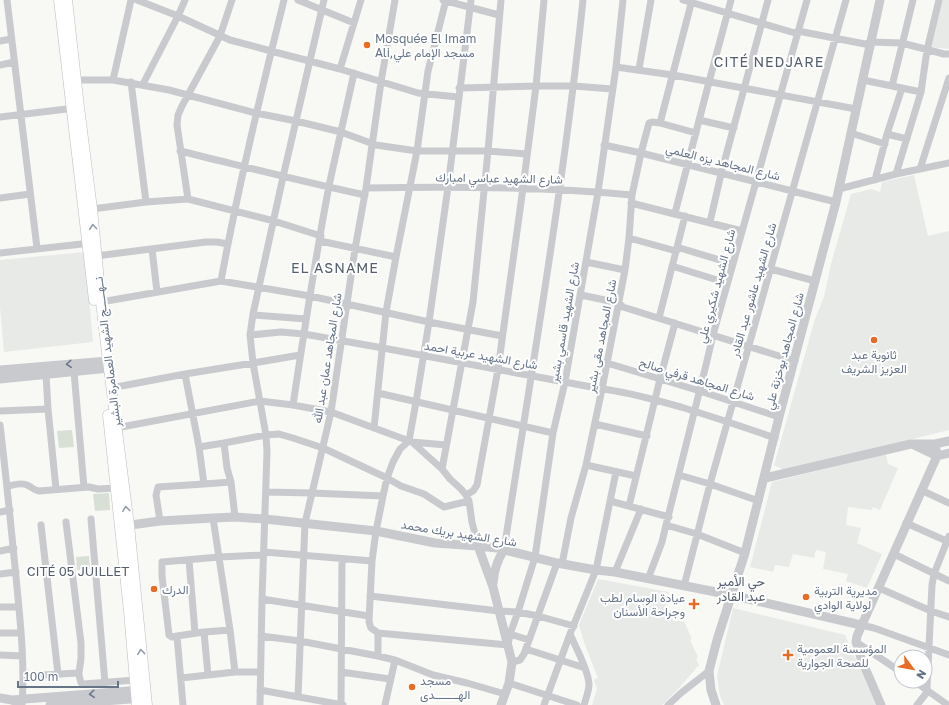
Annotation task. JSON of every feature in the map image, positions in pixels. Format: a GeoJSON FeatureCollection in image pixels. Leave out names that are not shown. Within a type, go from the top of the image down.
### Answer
{"type":"FeatureCollection","features":[{"type":"Feature","properties":{"kind":"main road","name":"نــهـــــج الشهيد العمامرة البشير"},"geometry":{"type":"LineString","coordinates":[[59,0],[92,209],[91,243],[96,256],[105,365],[111,388],[116,428],[135,680],[141,698]]}},
{"type":"Feature","properties":{"kind":"main road","name":"نــهـــــج الشهيد العمامرة البشير"},"geometry":{"type":"LineString","coordinates":[[67,0],[72,80]]}},
{"type":"Feature","properties":{"kind":"main road","name":"نــهـــــج الشهيد العمامرة البشير"},"geometry":{"type":"LineString","coordinates":[[76,108],[105,365],[116,488],[124,526],[141,698]]}},
{"type":"Feature","properties":{"kind":"street"},"geometry":{"type":"LineString","coordinates":[[7,0],[37,248]]}},
{"type":"Feature","properties":{"kind":"street"},"geometry":{"type":"LineString","coordinates":[[113,80],[131,0]]}},
{"type":"Feature","properties":{"kind":"street"},"geometry":{"type":"LineString","coordinates":[[137,0],[178,16],[230,40],[340,68],[418,93],[458,97]]}},
{"type":"Feature","properties":{"kind":"street"},"geometry":{"type":"LineString","coordinates":[[143,84],[185,0]]}},
{"type":"Feature","properties":{"kind":"street"},"geometry":{"type":"LineString","coordinates":[[188,199],[180,151],[177,125],[178,115],[220,36],[232,0]]}},
{"type":"Feature","properties":{"kind":"street"},"geometry":{"type":"LineString","coordinates":[[221,281],[234,210],[284,0]]}},
{"type":"Feature","properties":{"kind":"street"},"geometry":{"type":"LineString","coordinates":[[298,0],[354,23]]}},
{"type":"Feature","properties":{"kind":"street"},"geometry":{"type":"LineString","coordinates":[[260,705],[262,599],[268,452],[253,363],[250,335],[283,177],[324,0]]}},
{"type":"Feature","properties":{"kind":"street"},"geometry":{"type":"LineString","coordinates":[[340,68],[361,0]]}},
{"type":"Feature","properties":{"kind":"street","name":"شارع المجاهد عمان عبد الله"},"geometry":{"type":"LineString","coordinates":[[298,697],[305,523],[331,412],[355,249],[395,0]]}},
{"type":"Feature","properties":{"kind":"street"},"geometry":{"type":"LineString","coordinates":[[374,428],[386,312],[417,151],[431,58],[445,0],[470,4],[499,15]]}},
{"type":"Feature","properties":{"kind":"street"},"geometry":{"type":"LineString","coordinates":[[442,470],[473,302],[501,0]]}},
{"type":"Feature","properties":{"kind":"street"},"geometry":{"type":"LineString","coordinates":[[199,447],[279,434],[323,448],[388,478],[401,486],[429,497],[444,507],[467,498],[473,491],[477,485],[498,369],[536,86],[544,0]]}},
{"type":"Feature","properties":{"kind":"street"},"geometry":{"type":"LineString","coordinates":[[493,587],[495,570],[504,550],[532,375],[560,190],[574,86],[583,0]]}},
{"type":"Feature","properties":{"kind":"street","name":"شارع الشهيد قاسمي بشير"},"geometry":{"type":"LineString","coordinates":[[508,645],[510,634],[535,557],[553,433],[565,382],[598,192],[616,67],[623,0]]}},
{"type":"Feature","properties":{"kind":"street"},"geometry":{"type":"LineString","coordinates":[[639,69],[651,0]]}},
{"type":"Feature","properties":{"kind":"street"},"geometry":{"type":"LineString","coordinates":[[683,0],[692,1],[728,14],[795,33],[798,31],[867,44],[871,42],[902,43],[949,54]]}},
{"type":"Feature","properties":{"kind":"street"},"geometry":{"type":"LineString","coordinates":[[675,213],[731,0]]}},
{"type":"Feature","properties":{"kind":"street"},"geometry":{"type":"LineString","coordinates":[[710,222],[721,174],[768,0]]}},
{"type":"Feature","properties":{"kind":"street","name":"شارع الشهيد شكيري علي"},"geometry":{"type":"LineString","coordinates":[[648,579],[662,542],[713,335],[807,0]]}},
{"type":"Feature","properties":{"kind":"street","name":"شارع الشهيد عاشور عبد القادر"},"geometry":{"type":"LineString","coordinates":[[684,586],[710,484],[771,269],[816,102],[846,0]]}},
{"type":"Feature","properties":{"kind":"street","name":"شارع المجاهد بوخزنة علي"},"geometry":{"type":"LineString","coordinates":[[716,705],[711,690],[709,672],[717,640],[745,553],[836,202],[880,0]]}},
{"type":"Feature","properties":{"kind":"street"},"geometry":{"type":"LineString","coordinates":[[892,86],[913,0]]}},
{"type":"Feature","properties":{"kind":"street"},"geometry":{"type":"LineString","coordinates":[[896,174],[921,92],[927,50],[938,0]]}},
{"type":"Feature","properties":{"kind":"street"},"geometry":{"type":"LineString","coordinates":[[692,1],[660,123],[696,133]]}},
{"type":"Feature","properties":{"kind":"street"},"geometry":{"type":"LineString","coordinates":[[410,442],[448,187],[470,4]]}},
{"type":"Feature","properties":{"kind":"street"},"geometry":{"type":"LineString","coordinates":[[0,41],[11,39]]}},
{"type":"Feature","properties":{"kind":"street"},"geometry":{"type":"LineString","coordinates":[[0,64],[14,62]]}},
{"type":"Feature","properties":{"kind":"street"},"geometry":{"type":"LineString","coordinates":[[616,67],[639,69],[856,109]]}},
{"type":"Feature","properties":{"kind":"street"},"geometry":{"type":"LineString","coordinates":[[292,405],[329,188],[354,73]]}},
{"type":"Feature","properties":{"kind":"street"},"geometry":{"type":"LineString","coordinates":[[920,169],[949,78]]}},
{"type":"Feature","properties":{"kind":"street"},"geometry":{"type":"LineString","coordinates":[[72,80],[113,80],[143,84],[256,113],[341,132],[376,145],[417,151],[488,151],[527,154]]}},
{"type":"Feature","properties":{"kind":"street"},"geometry":{"type":"LineString","coordinates":[[863,80],[921,92]]}},
{"type":"Feature","properties":{"kind":"street"},"geometry":{"type":"LineString","coordinates":[[131,82],[146,202]]}},
{"type":"Feature","properties":{"kind":"street"},"geometry":{"type":"LineString","coordinates":[[460,88],[574,86],[612,89]]}},
{"type":"Feature","properties":{"kind":"street"},"geometry":{"type":"LineString","coordinates":[[875,180],[887,134],[902,88]]}},
{"type":"Feature","properties":{"kind":"street"},"geometry":{"type":"LineString","coordinates":[[0,117],[76,108]]}},
{"type":"Feature","properties":{"kind":"street"},"geometry":{"type":"LineString","coordinates":[[699,120],[734,128]]}},
{"type":"Feature","properties":{"kind":"street","name":"شارع المجاهد مقى بشير"},"geometry":{"type":"LineString","coordinates":[[526,649],[560,563],[586,465],[625,270],[632,199],[641,153],[649,123],[660,123]]}},
{"type":"Feature","properties":{"kind":"street"},"geometry":{"type":"LineString","coordinates":[[851,133],[885,144]]}},
{"type":"Feature","properties":{"kind":"street"},"geometry":{"type":"LineString","coordinates":[[887,134],[907,139]]}},
{"type":"Feature","properties":{"kind":"street","name":"شارع المجاهد يزه العلمي"},"geometry":{"type":"LineString","coordinates":[[604,145],[836,202]]}},
{"type":"Feature","properties":{"kind":"street","name":"شارع الشهيد عباسي امبارك"},"geometry":{"type":"LineString","coordinates":[[180,151],[329,188],[365,192],[410,187],[523,188],[598,192],[632,199],[685,216],[742,231]]}},
{"type":"Feature","properties":{"kind":"street"},"geometry":{"type":"LineString","coordinates":[[839,189],[896,174],[949,163]]}},
{"type":"Feature","properties":{"kind":"street"},"geometry":{"type":"LineString","coordinates":[[0,198],[30,194]]}},
{"type":"Feature","properties":{"kind":"street"},"geometry":{"type":"LineString","coordinates":[[92,209],[146,202],[188,199],[274,221],[355,249],[396,257]]}},
{"type":"Feature","properties":{"kind":"street"},"geometry":{"type":"LineString","coordinates":[[659,318],[685,216]]}},
{"type":"Feature","properties":{"kind":"street"},"geometry":{"type":"LineString","coordinates":[[629,238],[676,250],[680,248],[732,264]]}},
{"type":"Feature","properties":{"kind":"street"},"geometry":{"type":"LineString","coordinates":[[96,256],[206,242],[228,244]]}},
{"type":"Feature","properties":{"kind":"street"},"geometry":{"type":"LineString","coordinates":[[0,253],[91,243]]}},
{"type":"Feature","properties":{"kind":"street"},"geometry":{"type":"LineString","coordinates":[[152,249],[157,292]]}},
{"type":"Feature","properties":{"kind":"street"},"geometry":{"type":"LineString","coordinates":[[586,262],[625,270]]}},
{"type":"Feature","properties":{"kind":"street"},"geometry":{"type":"LineString","coordinates":[[672,266],[727,283]]}},
{"type":"Feature","properties":{"kind":"street"},"geometry":{"type":"LineString","coordinates":[[771,269],[815,281]]}},
{"type":"Feature","properties":{"kind":"street"},"geometry":{"type":"LineString","coordinates":[[101,302],[221,281],[310,296],[502,336]]}},
{"type":"Feature","properties":{"kind":"street"},"geometry":{"type":"LineString","coordinates":[[581,295],[619,303],[623,307],[795,361]]}},
{"type":"Feature","properties":{"kind":"street"},"geometry":{"type":"LineString","coordinates":[[253,315],[306,319]]}},
{"type":"Feature","properties":{"kind":"street"},"geometry":{"type":"LineString","coordinates":[[629,506],[675,323]]}},
{"type":"Feature","properties":{"kind":"street","name":"شارع الشهيد عربية احمد"},"geometry":{"type":"LineString","coordinates":[[250,335],[281,332],[304,334],[619,391],[695,411],[775,438]]}},
{"type":"Feature","properties":{"kind":"street"},"geometry":{"type":"LineString","coordinates":[[111,388],[300,355]]}},
{"type":"Feature","properties":{"kind":"street","name":"شارع المجاهد قرفي صالح"},"geometry":{"type":"LineString","coordinates":[[607,363],[780,417]]}},
{"type":"Feature","properties":{"kind":"street"},"geometry":{"type":"LineString","coordinates":[[0,370],[105,365]]}},
{"type":"Feature","properties":{"kind":"street"},"geometry":{"type":"LineString","coordinates":[[0,379],[74,372],[105,365]]}},
{"type":"Feature","properties":{"kind":"street"},"geometry":{"type":"LineString","coordinates":[[74,372],[84,487]]}},
{"type":"Feature","properties":{"kind":"street"},"geometry":{"type":"LineString","coordinates":[[185,374],[199,447],[204,484]]}},
{"type":"Feature","properties":{"kind":"street"},"geometry":{"type":"LineString","coordinates":[[46,375],[56,489]]}},
{"type":"Feature","properties":{"kind":"street"},"geometry":{"type":"LineString","coordinates":[[378,393],[553,433]]}},
{"type":"Feature","properties":{"kind":"street"},"geometry":{"type":"LineString","coordinates":[[116,428],[260,401],[331,412],[410,442],[446,445]]}},
{"type":"Feature","properties":{"kind":"street"},"geometry":{"type":"LineString","coordinates":[[0,411],[48,408]]}},
{"type":"Feature","properties":{"kind":"street"},"geometry":{"type":"LineString","coordinates":[[595,424],[646,436]]}},
{"type":"Feature","properties":{"kind":"street"},"geometry":{"type":"LineString","coordinates":[[0,425],[2,465],[8,486],[19,607],[22,656],[22,703]]}},
{"type":"Feature","properties":{"kind":"street"},"geometry":{"type":"LineString","coordinates":[[765,478],[911,444],[935,444],[949,441]]}},
{"type":"Feature","properties":{"kind":"street"},"geometry":{"type":"LineString","coordinates":[[410,442],[462,489],[467,498],[478,546],[493,587],[512,662],[509,683],[501,705]]}},
{"type":"Feature","properties":{"kind":"street"},"geometry":{"type":"LineString","coordinates":[[410,442],[400,448],[393,462],[383,496],[372,561],[369,616],[370,627],[378,633],[508,645]]}},
{"type":"Feature","properties":{"kind":"street"},"geometry":{"type":"LineString","coordinates":[[224,443],[235,517]]}},
{"type":"Feature","properties":{"kind":"street"},"geometry":{"type":"LineString","coordinates":[[911,444],[937,456],[949,453]]}},
{"type":"Feature","properties":{"kind":"street"},"geometry":{"type":"LineString","coordinates":[[881,705],[862,661],[856,642],[857,636],[937,456],[935,444]]}},
{"type":"Feature","properties":{"kind":"street"},"geometry":{"type":"LineString","coordinates":[[586,465],[636,476]]}},
{"type":"Feature","properties":{"kind":"street"},"geometry":{"type":"LineString","coordinates":[[544,705],[570,634],[596,570],[616,472]]}},
{"type":"Feature","properties":{"kind":"street"},"geometry":{"type":"LineString","coordinates":[[679,475],[759,501]]}},
{"type":"Feature","properties":{"kind":"street"},"geometry":{"type":"LineString","coordinates":[[160,521],[156,495],[158,487],[231,482]]}},
{"type":"Feature","properties":{"kind":"street"},"geometry":{"type":"LineString","coordinates":[[8,486],[24,484],[37,491],[84,487],[98,489],[116,488]]}},
{"type":"Feature","properties":{"kind":"street"},"geometry":{"type":"LineString","coordinates":[[921,490],[949,503]]}},
{"type":"Feature","properties":{"kind":"street"},"geometry":{"type":"LineString","coordinates":[[266,492],[383,496]]}},
{"type":"Feature","properties":{"kind":"street"},"geometry":{"type":"LineString","coordinates":[[610,501],[668,517]]}},
{"type":"Feature","properties":{"kind":"street"},"geometry":{"type":"LineString","coordinates":[[615,572],[641,509]]}},
{"type":"Feature","properties":{"kind":"street"},"geometry":{"type":"LineString","coordinates":[[0,512],[10,510]]}},
{"type":"Feature","properties":{"kind":"street","name":"شارع الشهيد بريك محمد"},"geometry":{"type":"LineString","coordinates":[[124,526],[160,521],[235,517],[376,531],[435,543],[478,546],[504,550],[560,563],[615,572],[731,595],[861,625]]}},
{"type":"Feature","properties":{"kind":"street"},"geometry":{"type":"LineString","coordinates":[[214,518],[235,672]]}},
{"type":"Feature","properties":{"kind":"street"},"geometry":{"type":"LineString","coordinates":[[91,519],[105,682]]}},
{"type":"Feature","properties":{"kind":"street"},"geometry":{"type":"LineString","coordinates":[[66,522],[81,643],[80,681],[82,684],[135,680]]}},
{"type":"Feature","properties":{"kind":"street"},"geometry":{"type":"LineString","coordinates":[[906,523],[948,540],[934,574],[932,585],[928,647],[928,691],[917,705]]}},
{"type":"Feature","properties":{"kind":"street"},"geometry":{"type":"LineString","coordinates":[[41,525],[58,674]]}},
{"type":"Feature","properties":{"kind":"street"},"geometry":{"type":"LineString","coordinates":[[666,525],[697,534],[745,553]]}},
{"type":"Feature","properties":{"kind":"street"},"geometry":{"type":"LineString","coordinates":[[0,550],[14,548]]}},
{"type":"Feature","properties":{"kind":"street"},"geometry":{"type":"LineString","coordinates":[[230,630],[195,633],[172,637],[169,635],[162,576],[162,562],[264,554],[304,555],[372,561]]}},
{"type":"Feature","properties":{"kind":"street"},"geometry":{"type":"LineString","coordinates":[[894,554],[949,581]]}},
{"type":"Feature","properties":{"kind":"street"},"geometry":{"type":"LineString","coordinates":[[260,690],[341,705],[342,559]]}},
{"type":"Feature","properties":{"kind":"street"},"geometry":{"type":"LineString","coordinates":[[189,560],[195,633]]}},
{"type":"Feature","properties":{"kind":"street"},"geometry":{"type":"LineString","coordinates":[[0,574],[16,572]]}},
{"type":"Feature","properties":{"kind":"street"},"geometry":{"type":"LineString","coordinates":[[879,588],[931,611],[949,617]]}},
{"type":"Feature","properties":{"kind":"street"},"geometry":{"type":"LineString","coordinates":[[370,596],[518,612],[574,626]]}},
{"type":"Feature","properties":{"kind":"street"},"geometry":{"type":"LineString","coordinates":[[262,599],[369,616]]}},
{"type":"Feature","properties":{"kind":"street"},"geometry":{"type":"LineString","coordinates":[[0,607],[19,607]]}},
{"type":"Feature","properties":{"kind":"street"},"geometry":{"type":"LineString","coordinates":[[861,625],[874,628],[949,655]]}},
{"type":"Feature","properties":{"kind":"street"},"geometry":{"type":"LineString","coordinates":[[204,632],[208,675]]}},
{"type":"Feature","properties":{"kind":"street"},"geometry":{"type":"LineString","coordinates":[[0,633],[21,634]]}},
{"type":"Feature","properties":{"kind":"street"},"geometry":{"type":"LineString","coordinates":[[378,633],[378,656]]}},
{"type":"Feature","properties":{"kind":"street"},"geometry":{"type":"LineString","coordinates":[[510,634],[529,640]]}},
{"type":"Feature","properties":{"kind":"street"},"geometry":{"type":"LineString","coordinates":[[570,634],[588,674],[588,692],[584,705]]}},
{"type":"Feature","properties":{"kind":"street"},"geometry":{"type":"LineString","coordinates":[[177,636],[184,705]]}},
{"type":"Feature","properties":{"kind":"street"},"geometry":{"type":"LineString","coordinates":[[261,636],[341,648],[395,660],[433,675],[505,694]]}},
{"type":"Feature","properties":{"kind":"street"},"geometry":{"type":"LineString","coordinates":[[856,642],[893,667]]}},
{"type":"Feature","properties":{"kind":"street"},"geometry":{"type":"LineString","coordinates":[[512,662],[520,660],[526,649],[585,668]]}},
{"type":"Feature","properties":{"kind":"street"},"geometry":{"type":"LineString","coordinates":[[0,655],[22,656]]}},
{"type":"Feature","properties":{"kind":"street"},"geometry":{"type":"LineString","coordinates":[[385,705],[395,660]]}},
{"type":"Feature","properties":{"kind":"street"},"geometry":{"type":"LineString","coordinates":[[181,678],[235,672],[260,672]]}},
{"type":"Feature","properties":{"kind":"street"},"geometry":{"type":"LineString","coordinates":[[341,672],[390,679]]}},
{"type":"Feature","properties":{"kind":"street"},"geometry":{"type":"LineString","coordinates":[[668,705],[681,692],[709,672]]}},
{"type":"Feature","properties":{"kind":"street"},"geometry":{"type":"LineString","coordinates":[[43,675],[79,674]]}},
{"type":"Feature","properties":{"kind":"street"},"geometry":{"type":"LineString","coordinates":[[509,683],[577,705]]}},
{"type":"Feature","properties":{"kind":"street"},"geometry":{"type":"LineString","coordinates":[[925,689],[948,705]]}},
{"type":"Feature","properties":{"kind":"street"},"geometry":{"type":"LineString","coordinates":[[0,698],[22,703],[141,698]]}},
{"type":"Feature","properties":{"kind":"street"},"geometry":{"type":"LineString","coordinates":[[50,705],[141,698]]}},
{"type":"Feature","properties":{"kind":"shaded area"},"geometry":{"type":"Polygon","coordinates":[[[941,0],[949,0],[949,49],[930,47],[941,0]]]}},
{"type":"Feature","properties":{"kind":"shaded area","name":"ثانوية عبد العزيز الشريف"},"geometry":{"type":"Polygon","coordinates":[[[914,175],[928,236],[949,231],[949,430],[786,471],[774,465],[815,319],[824,297],[831,264],[851,194],[871,189],[880,192],[882,182],[914,175]]]}},
{"type":"Feature","properties":{"kind":"shaded area"},"geometry":{"type":"Polygon","coordinates":[[[85,252],[93,342],[4,352],[0,307],[0,260],[85,252]]]}},
{"type":"Feature","properties":{"kind":"shaded area"},"geometry":{"type":"Polygon","coordinates":[[[72,430],[74,447],[59,448],[57,431],[72,430]]]}},
{"type":"Feature","properties":{"kind":"shaded area"},"geometry":{"type":"Polygon","coordinates":[[[886,454],[888,464],[898,468],[880,510],[873,507],[872,510],[848,507],[846,525],[861,528],[857,543],[882,554],[867,588],[846,581],[848,574],[823,569],[826,552],[816,550],[814,558],[793,554],[789,567],[775,565],[773,572],[750,567],[772,482],[886,454]]]}},
{"type":"Feature","properties":{"kind":"shaded area"},"geometry":{"type":"Polygon","coordinates":[[[109,493],[110,510],[95,511],[93,494],[109,493]]]}},
{"type":"Feature","properties":{"kind":"shaded area"},"geometry":{"type":"Polygon","coordinates":[[[89,556],[90,569],[77,570],[76,557],[89,556]]]}},
{"type":"Feature","properties":{"kind":"shaded area"},"geometry":{"type":"Polygon","coordinates":[[[598,579],[669,592],[663,617],[672,616],[673,621],[684,621],[692,639],[690,640],[698,657],[696,659],[699,665],[662,705],[592,705],[597,689],[594,680],[598,678],[579,625],[598,579]]]}},
{"type":"Feature","properties":{"kind":"shaded area","name":"المؤسسة العمومية للصحة الجوارية"},"geometry":{"type":"Polygon","coordinates":[[[733,608],[845,635],[876,705],[724,705],[720,696],[717,676],[733,608]]]}},
{"type":"Feature","properties":{"kind":"place","name":"Mosquée El Imam Ali,مسجد الإمام علي"},"geometry":{"type":"Point","coordinates":[367,45]}},
{"type":"Feature","properties":{"kind":"place","name":"ثانوية عبد العزيز الشريف"},"geometry":{"type":"Point","coordinates":[874,340]}},
{"type":"Feature","properties":{"kind":"place","name":"الدرك"},"geometry":{"type":"Point","coordinates":[154,589]}},
{"type":"Feature","properties":{"kind":"place","name":"مديرية التربية لولاية الوادي"},"geometry":{"type":"Point","coordinates":[806,597]}},
{"type":"Feature","properties":{"kind":"place","name":"عيادة الوسام لطب وجراحة الأسنان"},"geometry":{"type":"Point","coordinates":[694,604]}},
{"type":"Feature","properties":{"kind":"place","name":"المؤسسة العمومية للصحة الجوارية"},"geometry":{"type":"Point","coordinates":[788,655]}},
{"type":"Feature","properties":{"kind":"place","name":"مسجد الهـــــــدى"},"geometry":{"type":"Point","coordinates":[412,687]}},
{"type":"Feature","properties":{"kind":"district","name":"CITÉ NEDJARE"},"geometry":{"type":"Point","coordinates":[769,61]}},
{"type":"Feature","properties":{"kind":"district","name":"EL ASNAME"},"geometry":{"type":"Point","coordinates":[335,267]}},
{"type":"Feature","properties":{"kind":"district","name":"CITÉ 05 JUILLET"},"geometry":{"type":"Point","coordinates":[78,571]}},
{"type":"Feature","properties":{"kind":"district","name":"حي الأمير عبد القادر"},"geometry":{"type":"Point","coordinates":[741,588]}}]}
